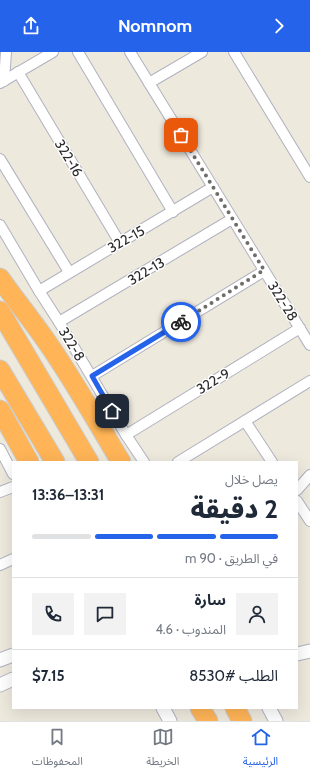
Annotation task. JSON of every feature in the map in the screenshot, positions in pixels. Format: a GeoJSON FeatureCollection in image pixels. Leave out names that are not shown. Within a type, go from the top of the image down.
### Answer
{"type":"FeatureCollection","features":[{"type":"Feature","properties":{"kind":"highway"},"geometry":{"type":"LineString","coordinates":[[0,278],[17,303],[42,334],[120,461]]}},
{"type":"Feature","properties":{"kind":"highway"},"geometry":{"type":"LineString","coordinates":[[0,311],[88,461]]}},
{"type":"Feature","properties":{"kind":"highway"},"geometry":{"type":"LineString","coordinates":[[0,370],[54,461]]}},
{"type":"Feature","properties":{"kind":"highway"},"geometry":{"type":"LineString","coordinates":[[0,410],[28,461]]}},
{"type":"Feature","properties":{"kind":"highway"},"geometry":{"type":"LineString","coordinates":[[201,709],[208,721]]}},
{"type":"Feature","properties":{"kind":"highway"},"geometry":{"type":"LineString","coordinates":[[236,709],[242,721]]}},
{"type":"Feature","properties":{"kind":"street"},"geometry":{"type":"LineString","coordinates":[[2,82],[6,52]]}},
{"type":"Feature","properties":{"kind":"street"},"geometry":{"type":"LineString","coordinates":[[2,82],[53,52]]}},
{"type":"Feature","properties":{"kind":"street"},"geometry":{"type":"LineString","coordinates":[[78,52],[174,212]]}},
{"type":"Feature","properties":{"kind":"street","name":"322-28"},"geometry":{"type":"LineString","coordinates":[[130,52],[310,345]]}},
{"type":"Feature","properties":{"kind":"street"},"geometry":{"type":"LineString","coordinates":[[149,83],[202,52]]}},
{"type":"Feature","properties":{"kind":"street"},"geometry":{"type":"LineString","coordinates":[[234,52],[310,177]]}},
{"type":"Feature","properties":{"kind":"street","name":"322-16"},"geometry":{"type":"LineString","coordinates":[[18,72],[120,243]]}},
{"type":"Feature","properties":{"kind":"street"},"geometry":{"type":"LineString","coordinates":[[0,158],[69,272]]}},
{"type":"Feature","properties":{"kind":"street","name":"322-15"},"geometry":{"type":"LineString","coordinates":[[39,291],[69,272],[174,212],[213,187]]}},
{"type":"Feature","properties":{"kind":"street","name":"322-13"},"geometry":{"type":"LineString","coordinates":[[59,322],[232,219]]}},
{"type":"Feature","properties":{"kind":"street","name":"322-8"},"geometry":{"type":"LineString","coordinates":[[0,225],[92,376],[126,435],[143,461]]}},
{"type":"Feature","properties":{"kind":"street"},"geometry":{"type":"LineString","coordinates":[[92,376],[264,270]]}},
{"type":"Feature","properties":{"kind":"street","name":"322-9"},"geometry":{"type":"LineString","coordinates":[[126,435],[300,328]]}},
{"type":"Feature","properties":{"kind":"street"},"geometry":{"type":"LineString","coordinates":[[180,461],[310,381]]}},
{"type":"Feature","properties":{"kind":"street"},"geometry":{"type":"LineString","coordinates":[[245,421],[271,461]]}},
{"type":"Feature","properties":{"kind":"street"},"geometry":{"type":"LineString","coordinates":[[0,449],[12,472]]}},
{"type":"Feature","properties":{"kind":"street"},"geometry":{"type":"LineString","coordinates":[[298,489],[310,474]]}},
{"type":"Feature","properties":{"kind":"street"},"geometry":{"type":"LineString","coordinates":[[0,492],[12,487]]}},
{"type":"Feature","properties":{"kind":"street"},"geometry":{"type":"LineString","coordinates":[[298,503],[310,522]]}},
{"type":"Feature","properties":{"kind":"street"},"geometry":{"type":"LineString","coordinates":[[0,565],[12,559]]}},
{"type":"Feature","properties":{"kind":"street"},"geometry":{"type":"LineString","coordinates":[[298,654],[310,651]]}},
{"type":"Feature","properties":{"kind":"street"},"geometry":{"type":"LineString","coordinates":[[0,660],[12,655]]}},
{"type":"Feature","properties":{"kind":"street"},"geometry":{"type":"LineString","coordinates":[[0,684],[12,679]]}},
{"type":"Feature","properties":{"kind":"street"},"geometry":{"type":"LineString","coordinates":[[164,709],[170,721]]}},
{"type":"Feature","properties":{"kind":"street"},"geometry":{"type":"LineString","coordinates":[[269,709],[276,721]]}},
{"type":"Feature","properties":{"kind":"way so far"},"geometry":{"type":"LineString","coordinates":[[181,135],[264,270],[181,322]]}},
{"type":"Feature","properties":{"kind":"route"},"geometry":{"type":"LineString","coordinates":[[112,411],[92,376],[181,322]]}}]}
